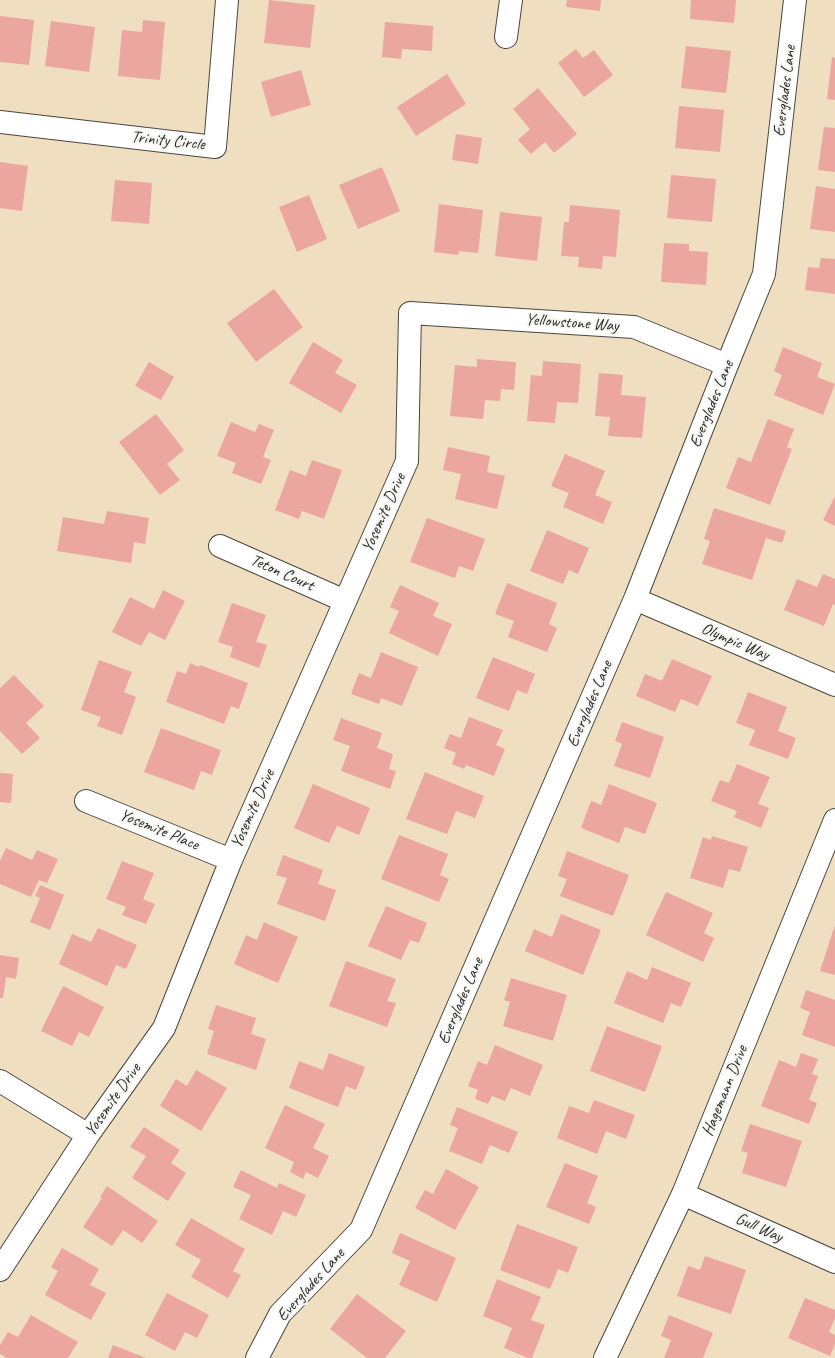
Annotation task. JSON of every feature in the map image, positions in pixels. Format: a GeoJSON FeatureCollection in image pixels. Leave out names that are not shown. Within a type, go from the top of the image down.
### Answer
{"type":"FeatureCollection","features":[{"type":"Feature","properties":{"kind":"street","name":"Trinity Circle"},"geometry":{"type":"LineString","coordinates":[[0,122],[215,146],[227,0]]}},
{"type":"Feature","properties":{"kind":"street"},"geometry":{"type":"LineString","coordinates":[[506,37],[511,0]]}},
{"type":"Feature","properties":{"kind":"street","name":"Everglades Lane"},"geometry":{"type":"LineString","coordinates":[[257,1358],[280,1314],[361,1230],[635,599],[764,274],[796,0]]}},
{"type":"Feature","properties":{"kind":"street","name":"Yellowstone Way"},"geometry":{"type":"LineString","coordinates":[[410,313],[634,327],[727,365]]}},
{"type":"Feature","properties":{"kind":"street","name":"Yosemite Drive"},"geometry":{"type":"LineString","coordinates":[[0,1270],[88,1135],[164,1028],[231,860],[407,461],[410,313]]}},
{"type":"Feature","properties":{"kind":"street","name":"Teton Court"},"geometry":{"type":"LineString","coordinates":[[220,546],[345,601]]}},
{"type":"Feature","properties":{"kind":"street","name":"Olympic Way"},"geometry":{"type":"LineString","coordinates":[[635,599],[835,685]]}},
{"type":"Feature","properties":{"kind":"street","name":"Yosemite Place"},"geometry":{"type":"LineString","coordinates":[[86,801],[231,860]]}},
{"type":"Feature","properties":{"kind":"street","name":"Hagemann Drive"},"geometry":{"type":"LineString","coordinates":[[606,1358],[683,1194],[835,820]]}},
{"type":"Feature","properties":{"kind":"street"},"geometry":{"type":"LineString","coordinates":[[0,1081],[88,1135]]}},
{"type":"Feature","properties":{"kind":"street","name":"Gull Way"},"geometry":{"type":"LineString","coordinates":[[683,1194],[835,1262]]}},
{"type":"Feature","properties":{"kind":"building"},"geometry":{"type":"Polygon","coordinates":[[[269,0],[315,5],[310,48],[264,43],[269,0]]]}},
{"type":"Feature","properties":{"kind":"building"},"geometry":{"type":"Polygon","coordinates":[[[567,0],[601,0],[600,11],[566,7],[567,0]]]}},
{"type":"Feature","properties":{"kind":"building"},"geometry":{"type":"Polygon","coordinates":[[[691,0],[736,0],[734,23],[690,19],[691,0]]]}},
{"type":"Feature","properties":{"kind":"building"},"geometry":{"type":"Polygon","coordinates":[[[0,16],[34,20],[29,65],[0,62],[0,16]]]}},
{"type":"Feature","properties":{"kind":"building"},"geometry":{"type":"Polygon","coordinates":[[[143,20],[165,22],[160,80],[118,76],[122,30],[142,32],[143,20]]]}},
{"type":"Feature","properties":{"kind":"building"},"geometry":{"type":"Polygon","coordinates":[[[51,21],[95,27],[89,72],[45,66],[51,21]]]}},
{"type":"Feature","properties":{"kind":"building"},"geometry":{"type":"Polygon","coordinates":[[[385,22],[433,26],[432,51],[402,49],[401,59],[382,57],[385,22]]]}},
{"type":"Feature","properties":{"kind":"building"},"geometry":{"type":"Polygon","coordinates":[[[686,46],[731,51],[726,93],[681,88],[686,46]]]}},
{"type":"Feature","properties":{"kind":"building"},"geometry":{"type":"Polygon","coordinates":[[[576,49],[583,58],[594,50],[613,75],[584,97],[558,63],[576,49]]]}},
{"type":"Feature","properties":{"kind":"building"},"geometry":{"type":"Polygon","coordinates":[[[832,57],[835,58],[835,100],[827,99],[832,57]]]}},
{"type":"Feature","properties":{"kind":"building"},"geometry":{"type":"Polygon","coordinates":[[[301,70],[311,105],[271,117],[261,82],[301,70]]]}},
{"type":"Feature","properties":{"kind":"building"},"geometry":{"type":"Polygon","coordinates":[[[447,74],[466,104],[416,136],[397,107],[447,74]]]}},
{"type":"Feature","properties":{"kind":"building"},"geometry":{"type":"Polygon","coordinates":[[[538,88],[577,134],[554,153],[545,142],[531,154],[518,140],[530,129],[513,109],[538,88]]]}},
{"type":"Feature","properties":{"kind":"building"},"geometry":{"type":"Polygon","coordinates":[[[679,106],[724,110],[720,152],[675,148],[679,106]]]}},
{"type":"Feature","properties":{"kind":"building"},"geometry":{"type":"Polygon","coordinates":[[[824,127],[835,128],[835,172],[818,170],[824,127]]]}},
{"type":"Feature","properties":{"kind":"building"},"geometry":{"type":"Polygon","coordinates":[[[456,134],[482,138],[478,164],[452,160],[456,134]]]}},
{"type":"Feature","properties":{"kind":"building"},"geometry":{"type":"Polygon","coordinates":[[[0,162],[28,166],[22,211],[0,208],[0,162]]]}},
{"type":"Feature","properties":{"kind":"building"},"geometry":{"type":"Polygon","coordinates":[[[382,167],[400,211],[358,229],[339,185],[382,167]]]}},
{"type":"Feature","properties":{"kind":"building"},"geometry":{"type":"Polygon","coordinates":[[[671,175],[716,179],[712,222],[667,218],[671,175]]]}},
{"type":"Feature","properties":{"kind":"building"},"geometry":{"type":"Polygon","coordinates":[[[115,180],[152,183],[149,224],[111,221],[115,180]]]}},
{"type":"Feature","properties":{"kind":"building"},"geometry":{"type":"Polygon","coordinates":[[[816,186],[835,189],[835,232],[810,229],[816,186]]]}},
{"type":"Feature","properties":{"kind":"building"},"geometry":{"type":"Polygon","coordinates":[[[309,195],[327,239],[297,252],[279,207],[309,195]]]}},
{"type":"Feature","properties":{"kind":"building"},"geometry":{"type":"Polygon","coordinates":[[[439,204],[483,210],[478,253],[459,251],[458,255],[434,252],[439,204]]]}},
{"type":"Feature","properties":{"kind":"building"},"geometry":{"type":"Polygon","coordinates":[[[570,205],[620,210],[616,257],[603,256],[602,269],[578,267],[579,257],[561,256],[564,222],[569,222],[570,205]]]}},
{"type":"Feature","properties":{"kind":"building"},"geometry":{"type":"Polygon","coordinates":[[[500,212],[542,217],[537,261],[495,256],[500,212]]]}},
{"type":"Feature","properties":{"kind":"building"},"geometry":{"type":"Polygon","coordinates":[[[664,243],[689,244],[689,251],[708,252],[706,285],[661,282],[664,243]]]}},
{"type":"Feature","properties":{"kind":"building"},"geometry":{"type":"Polygon","coordinates":[[[821,258],[835,259],[835,294],[805,290],[808,267],[819,268],[821,258]]]}},
{"type":"Feature","properties":{"kind":"building"},"geometry":{"type":"Polygon","coordinates":[[[274,289],[303,327],[256,362],[227,323],[274,289]]]}},
{"type":"Feature","properties":{"kind":"building"},"geometry":{"type":"Polygon","coordinates":[[[313,342],[343,360],[335,373],[357,385],[341,413],[289,383],[313,342]]]}},
{"type":"Feature","properties":{"kind":"building"},"geometry":{"type":"Polygon","coordinates":[[[783,347],[822,363],[817,377],[835,384],[823,415],[774,395],[782,375],[774,371],[783,347]]]}},
{"type":"Feature","properties":{"kind":"building"},"geometry":{"type":"Polygon","coordinates":[[[477,359],[516,362],[514,390],[501,389],[500,401],[485,400],[483,419],[450,416],[455,365],[477,367],[477,359]]]}},
{"type":"Feature","properties":{"kind":"building"},"geometry":{"type":"Polygon","coordinates":[[[543,361],[581,364],[578,403],[557,402],[555,423],[527,421],[531,375],[542,376],[543,361]]]}},
{"type":"Feature","properties":{"kind":"building"},"geometry":{"type":"Polygon","coordinates":[[[149,362],[174,377],[161,400],[135,386],[149,362]]]}},
{"type":"Feature","properties":{"kind":"building"},"geometry":{"type":"Polygon","coordinates":[[[599,373],[623,375],[621,395],[646,397],[642,438],[608,436],[610,417],[595,416],[599,373]]]}},
{"type":"Feature","properties":{"kind":"building"},"geometry":{"type":"Polygon","coordinates":[[[156,414],[184,450],[167,464],[180,480],[160,495],[119,442],[156,414]]]}},
{"type":"Feature","properties":{"kind":"building"},"geometry":{"type":"Polygon","coordinates":[[[768,419],[794,429],[787,447],[792,449],[770,505],[726,488],[738,457],[751,462],[768,419]]]}},
{"type":"Feature","properties":{"kind":"building"},"geometry":{"type":"Polygon","coordinates":[[[231,422],[255,432],[259,424],[274,430],[263,457],[271,460],[261,484],[232,473],[236,463],[217,456],[231,422]]]}},
{"type":"Feature","properties":{"kind":"building"},"geometry":{"type":"Polygon","coordinates":[[[448,447],[490,456],[487,472],[505,476],[497,509],[455,499],[461,474],[443,470],[448,447]]]}},
{"type":"Feature","properties":{"kind":"building"},"geometry":{"type":"Polygon","coordinates":[[[565,454],[605,471],[595,495],[612,502],[603,524],[563,507],[569,493],[551,486],[565,454]]]}},
{"type":"Feature","properties":{"kind":"building"},"geometry":{"type":"Polygon","coordinates":[[[312,460],[342,470],[324,519],[302,511],[299,519],[275,510],[290,470],[306,476],[312,460]]]}},
{"type":"Feature","properties":{"kind":"building"},"geometry":{"type":"Polygon","coordinates":[[[835,496],[835,526],[823,520],[835,496]]]}},
{"type":"Feature","properties":{"kind":"building"},"geometry":{"type":"Polygon","coordinates":[[[714,508],[786,531],[782,543],[766,538],[752,580],[702,564],[710,541],[704,539],[714,508]]]}},
{"type":"Feature","properties":{"kind":"building"},"geometry":{"type":"Polygon","coordinates":[[[107,511],[149,518],[145,544],[134,542],[131,563],[57,551],[63,517],[104,524],[107,511]]]}},
{"type":"Feature","properties":{"kind":"building"},"geometry":{"type":"Polygon","coordinates":[[[427,518],[485,539],[473,571],[459,566],[455,578],[410,562],[427,518]]]}},
{"type":"Feature","properties":{"kind":"building"},"geometry":{"type":"Polygon","coordinates":[[[547,530],[589,548],[578,574],[569,570],[563,584],[530,571],[547,530]]]}},
{"type":"Feature","properties":{"kind":"building"},"geometry":{"type":"Polygon","coordinates":[[[823,574],[835,579],[835,605],[833,604],[824,626],[784,610],[797,579],[817,587],[823,574]]]}},
{"type":"Feature","properties":{"kind":"building"},"geometry":{"type":"Polygon","coordinates":[[[507,583],[557,603],[549,624],[557,628],[547,652],[508,637],[514,621],[495,614],[507,583]]]}},
{"type":"Feature","properties":{"kind":"building"},"geometry":{"type":"Polygon","coordinates":[[[400,585],[439,603],[433,616],[452,624],[438,656],[389,633],[399,611],[390,607],[400,585]]]}},
{"type":"Feature","properties":{"kind":"building"},"geometry":{"type":"Polygon","coordinates":[[[163,590],[185,601],[165,640],[149,632],[141,646],[112,632],[130,597],[154,609],[163,590]]]}},
{"type":"Feature","properties":{"kind":"building"},"geometry":{"type":"Polygon","coordinates":[[[232,603],[266,615],[256,642],[267,645],[259,668],[230,657],[233,647],[218,642],[232,603]]]}},
{"type":"Feature","properties":{"kind":"building"},"geometry":{"type":"Polygon","coordinates":[[[381,652],[418,667],[402,706],[381,698],[379,704],[351,694],[359,673],[371,678],[381,652]]]}},
{"type":"Feature","properties":{"kind":"building"},"geometry":{"type":"Polygon","coordinates":[[[493,657],[535,674],[527,694],[517,690],[509,711],[476,698],[493,657]]]}},
{"type":"Feature","properties":{"kind":"building"},"geometry":{"type":"Polygon","coordinates":[[[672,659],[712,676],[698,706],[681,699],[675,712],[636,696],[645,674],[662,681],[672,659]]]}},
{"type":"Feature","properties":{"kind":"building"},"geometry":{"type":"Polygon","coordinates":[[[99,660],[132,672],[124,692],[136,697],[122,735],[97,726],[101,717],[81,710],[99,660]]]}},
{"type":"Feature","properties":{"kind":"building"},"geometry":{"type":"Polygon","coordinates":[[[190,663],[199,667],[200,665],[248,683],[239,709],[231,706],[224,724],[166,702],[177,671],[186,674],[190,663]]]}},
{"type":"Feature","properties":{"kind":"building"},"geometry":{"type":"Polygon","coordinates":[[[14,675],[44,706],[26,723],[40,738],[22,754],[0,731],[0,688],[14,675]]]}},
{"type":"Feature","properties":{"kind":"building"},"geometry":{"type":"Polygon","coordinates":[[[748,692],[787,707],[778,731],[796,738],[788,759],[749,745],[755,730],[736,723],[748,692]]]}},
{"type":"Feature","properties":{"kind":"building"},"geometry":{"type":"Polygon","coordinates":[[[469,717],[503,730],[496,745],[505,749],[494,776],[466,765],[464,769],[452,764],[456,753],[444,748],[450,734],[461,738],[469,717]]]}},
{"type":"Feature","properties":{"kind":"building"},"geometry":{"type":"Polygon","coordinates":[[[341,718],[382,733],[377,748],[393,754],[389,769],[396,771],[390,789],[341,771],[350,746],[333,740],[341,718]]]}},
{"type":"Feature","properties":{"kind":"building"},"geometry":{"type":"Polygon","coordinates":[[[622,722],[664,737],[650,778],[614,766],[622,744],[615,741],[622,722]]]}},
{"type":"Feature","properties":{"kind":"building"},"geometry":{"type":"Polygon","coordinates":[[[161,728],[221,750],[212,775],[201,771],[194,790],[144,772],[161,728]]]}},
{"type":"Feature","properties":{"kind":"building"},"geometry":{"type":"Polygon","coordinates":[[[737,764],[770,777],[758,804],[769,808],[761,828],[734,817],[737,811],[711,801],[720,780],[729,783],[737,764]]]}},
{"type":"Feature","properties":{"kind":"building"},"geometry":{"type":"Polygon","coordinates":[[[425,772],[484,796],[475,818],[456,811],[447,834],[406,819],[425,772]]]}},
{"type":"Feature","properties":{"kind":"building"},"geometry":{"type":"Polygon","coordinates":[[[0,773],[13,774],[11,803],[0,802],[0,773]]]}},
{"type":"Feature","properties":{"kind":"building"},"geometry":{"type":"Polygon","coordinates":[[[313,784],[370,808],[359,835],[337,826],[329,843],[294,828],[313,784]]]}},
{"type":"Feature","properties":{"kind":"building"},"geometry":{"type":"Polygon","coordinates":[[[609,784],[657,803],[645,834],[625,827],[619,843],[581,828],[591,801],[601,805],[609,784]]]}},
{"type":"Feature","properties":{"kind":"building"},"geometry":{"type":"Polygon","coordinates":[[[399,835],[448,854],[440,875],[449,879],[439,902],[381,879],[399,835]]]}},
{"type":"Feature","properties":{"kind":"building"},"geometry":{"type":"Polygon","coordinates":[[[712,836],[748,847],[740,872],[729,869],[723,888],[690,878],[703,837],[711,840],[712,836]]]}},
{"type":"Feature","properties":{"kind":"building"},"geometry":{"type":"Polygon","coordinates":[[[6,848],[32,860],[37,850],[58,859],[47,883],[39,880],[31,897],[0,884],[0,861],[6,848]]]}},
{"type":"Feature","properties":{"kind":"building"},"geometry":{"type":"Polygon","coordinates":[[[567,851],[629,875],[613,916],[560,896],[567,879],[558,876],[567,851]]]}},
{"type":"Feature","properties":{"kind":"building"},"geometry":{"type":"Polygon","coordinates":[[[283,855],[323,870],[318,884],[336,890],[325,921],[277,904],[287,878],[276,875],[283,855]]]}},
{"type":"Feature","properties":{"kind":"building"},"geometry":{"type":"Polygon","coordinates":[[[122,861],[154,873],[143,899],[155,904],[146,924],[122,915],[126,907],[106,899],[122,861]]]}},
{"type":"Feature","properties":{"kind":"building"},"geometry":{"type":"Polygon","coordinates":[[[40,885],[64,895],[50,930],[30,922],[40,898],[35,896],[40,885]]]}},
{"type":"Feature","properties":{"kind":"building"},"geometry":{"type":"Polygon","coordinates":[[[666,892],[713,913],[704,933],[714,938],[703,962],[646,935],[666,892]]]}},
{"type":"Feature","properties":{"kind":"building"},"geometry":{"type":"Polygon","coordinates":[[[386,906],[427,923],[419,943],[410,940],[401,960],[368,946],[386,906]]]}},
{"type":"Feature","properties":{"kind":"building"},"geometry":{"type":"Polygon","coordinates":[[[561,914],[601,930],[583,975],[525,951],[534,929],[552,937],[561,914]]]}},
{"type":"Feature","properties":{"kind":"building"},"geometry":{"type":"Polygon","coordinates":[[[264,922],[298,937],[278,983],[234,964],[246,935],[257,940],[264,922]]]}},
{"type":"Feature","properties":{"kind":"building"},"geometry":{"type":"Polygon","coordinates":[[[835,925],[835,975],[820,971],[835,925]]]}},
{"type":"Feature","properties":{"kind":"building"},"geometry":{"type":"Polygon","coordinates":[[[98,928],[137,945],[126,969],[116,965],[107,986],[59,964],[72,934],[91,942],[98,928]]]}},
{"type":"Feature","properties":{"kind":"building"},"geometry":{"type":"Polygon","coordinates":[[[0,955],[19,958],[16,979],[6,977],[3,998],[0,998],[0,955]]]}},
{"type":"Feature","properties":{"kind":"building"},"geometry":{"type":"Polygon","coordinates":[[[346,961],[396,979],[387,1001],[396,1003],[387,1027],[329,1006],[346,961]]]}},
{"type":"Feature","properties":{"kind":"building"},"geometry":{"type":"Polygon","coordinates":[[[652,967],[691,983],[681,1007],[671,1003],[663,1023],[614,1003],[627,971],[647,980],[652,967]]]}},
{"type":"Feature","properties":{"kind":"building"},"geometry":{"type":"Polygon","coordinates":[[[511,978],[567,995],[553,1041],[503,1026],[510,1002],[504,1000],[511,978]]]}},
{"type":"Feature","properties":{"kind":"building"},"geometry":{"type":"Polygon","coordinates":[[[63,986],[104,1007],[89,1037],[79,1032],[72,1046],[41,1031],[63,986]]]}},
{"type":"Feature","properties":{"kind":"building"},"geometry":{"type":"Polygon","coordinates":[[[806,990],[835,1000],[835,1047],[802,1035],[810,1012],[800,1008],[806,990]]]}},
{"type":"Feature","properties":{"kind":"building"},"geometry":{"type":"Polygon","coordinates":[[[216,1005],[256,1018],[251,1034],[266,1039],[256,1070],[207,1054],[214,1031],[208,1029],[216,1005]]]}},
{"type":"Feature","properties":{"kind":"building"},"geometry":{"type":"Polygon","coordinates":[[[607,1026],[662,1046],[645,1092],[590,1071],[607,1026]]]}},
{"type":"Feature","properties":{"kind":"building"},"geometry":{"type":"Polygon","coordinates":[[[495,1045],[543,1065],[530,1096],[511,1088],[505,1101],[492,1096],[488,1104],[475,1099],[478,1090],[468,1086],[478,1061],[487,1065],[495,1045]]]}},
{"type":"Feature","properties":{"kind":"building"},"geometry":{"type":"Polygon","coordinates":[[[329,1053],[365,1067],[356,1090],[346,1086],[338,1107],[289,1088],[299,1061],[323,1070],[329,1053]]]}},
{"type":"Feature","properties":{"kind":"building"},"geometry":{"type":"Polygon","coordinates":[[[801,1053],[818,1059],[812,1074],[818,1076],[809,1100],[817,1103],[809,1124],[761,1106],[779,1060],[796,1067],[801,1053]]]}},
{"type":"Feature","properties":{"kind":"building"},"geometry":{"type":"Polygon","coordinates":[[[196,1070],[227,1088],[201,1131],[160,1106],[176,1079],[187,1086],[196,1070]]]}},
{"type":"Feature","properties":{"kind":"building"},"geometry":{"type":"Polygon","coordinates":[[[594,1100],[635,1115],[626,1139],[606,1131],[597,1154],[557,1138],[569,1106],[589,1113],[594,1100]]]}},
{"type":"Feature","properties":{"kind":"building"},"geometry":{"type":"Polygon","coordinates":[[[285,1105],[325,1124],[313,1148],[329,1156],[318,1178],[306,1172],[303,1179],[290,1172],[294,1162],[265,1148],[285,1105]]]}},
{"type":"Feature","properties":{"kind":"building"},"geometry":{"type":"Polygon","coordinates":[[[457,1107],[518,1132],[509,1153],[490,1145],[482,1164],[449,1151],[458,1128],[450,1125],[457,1107]]]}},
{"type":"Feature","properties":{"kind":"building"},"geometry":{"type":"Polygon","coordinates":[[[750,1124],[802,1141],[786,1187],[742,1173],[748,1153],[741,1151],[750,1124]]]}},
{"type":"Feature","properties":{"kind":"building"},"geometry":{"type":"Polygon","coordinates":[[[144,1127],[180,1150],[171,1163],[186,1173],[168,1201],[132,1178],[146,1156],[130,1147],[144,1127]]]}},
{"type":"Feature","properties":{"kind":"building"},"geometry":{"type":"Polygon","coordinates":[[[565,1163],[598,1176],[587,1203],[596,1207],[589,1224],[546,1207],[565,1163]]]}},
{"type":"Feature","properties":{"kind":"building"},"geometry":{"type":"Polygon","coordinates":[[[446,1169],[479,1187],[455,1230],[415,1208],[425,1190],[433,1194],[446,1169]]]}},
{"type":"Feature","properties":{"kind":"building"},"geometry":{"type":"Polygon","coordinates":[[[241,1170],[277,1188],[279,1183],[306,1195],[296,1217],[283,1211],[272,1235],[239,1219],[251,1195],[233,1187],[241,1170]]]}},
{"type":"Feature","properties":{"kind":"building"},"geometry":{"type":"Polygon","coordinates":[[[107,1186],[158,1221],[142,1243],[123,1230],[112,1246],[83,1227],[102,1198],[100,1197],[107,1186]]]}},
{"type":"Feature","properties":{"kind":"building"},"geometry":{"type":"Polygon","coordinates":[[[191,1218],[245,1249],[233,1271],[241,1275],[228,1298],[191,1277],[201,1260],[175,1245],[191,1218]]]}},
{"type":"Feature","properties":{"kind":"building"},"geometry":{"type":"Polygon","coordinates":[[[517,1224],[578,1247],[568,1273],[558,1269],[550,1289],[500,1270],[517,1224]]]}},
{"type":"Feature","properties":{"kind":"building"},"geometry":{"type":"Polygon","coordinates":[[[400,1233],[456,1258],[437,1302],[399,1285],[410,1261],[392,1253],[400,1233]]]}},
{"type":"Feature","properties":{"kind":"building"},"geometry":{"type":"Polygon","coordinates":[[[62,1248],[99,1269],[90,1285],[106,1293],[91,1320],[45,1295],[58,1271],[51,1267],[62,1248]]]}},
{"type":"Feature","properties":{"kind":"building"},"geometry":{"type":"Polygon","coordinates":[[[705,1256],[746,1270],[731,1314],[677,1296],[688,1266],[700,1270],[705,1256]]]}},
{"type":"Feature","properties":{"kind":"building"},"geometry":{"type":"Polygon","coordinates":[[[497,1279],[541,1297],[531,1320],[545,1325],[532,1358],[528,1358],[504,1348],[512,1328],[483,1316],[497,1279]]]}},
{"type":"Feature","properties":{"kind":"building"},"geometry":{"type":"Polygon","coordinates":[[[167,1293],[209,1315],[197,1338],[185,1332],[175,1351],[145,1335],[167,1293]]]}},
{"type":"Feature","properties":{"kind":"building"},"geometry":{"type":"Polygon","coordinates":[[[357,1294],[406,1331],[385,1358],[367,1358],[330,1329],[357,1294]]]}},
{"type":"Feature","properties":{"kind":"building"},"geometry":{"type":"Polygon","coordinates":[[[805,1298],[835,1310],[835,1318],[829,1332],[835,1335],[835,1344],[830,1356],[788,1338],[805,1298]]]}},
{"type":"Feature","properties":{"kind":"building"},"geometry":{"type":"Polygon","coordinates":[[[31,1315],[78,1342],[68,1358],[7,1358],[0,1354],[0,1345],[8,1332],[18,1337],[31,1315]]]}},
{"type":"Feature","properties":{"kind":"building"},"geometry":{"type":"Polygon","coordinates":[[[669,1315],[713,1333],[703,1358],[664,1358],[671,1340],[661,1336],[669,1315]]]}},
{"type":"Feature","properties":{"kind":"building"},"geometry":{"type":"Polygon","coordinates":[[[113,1345],[146,1358],[108,1358],[113,1345]]]}}]}
